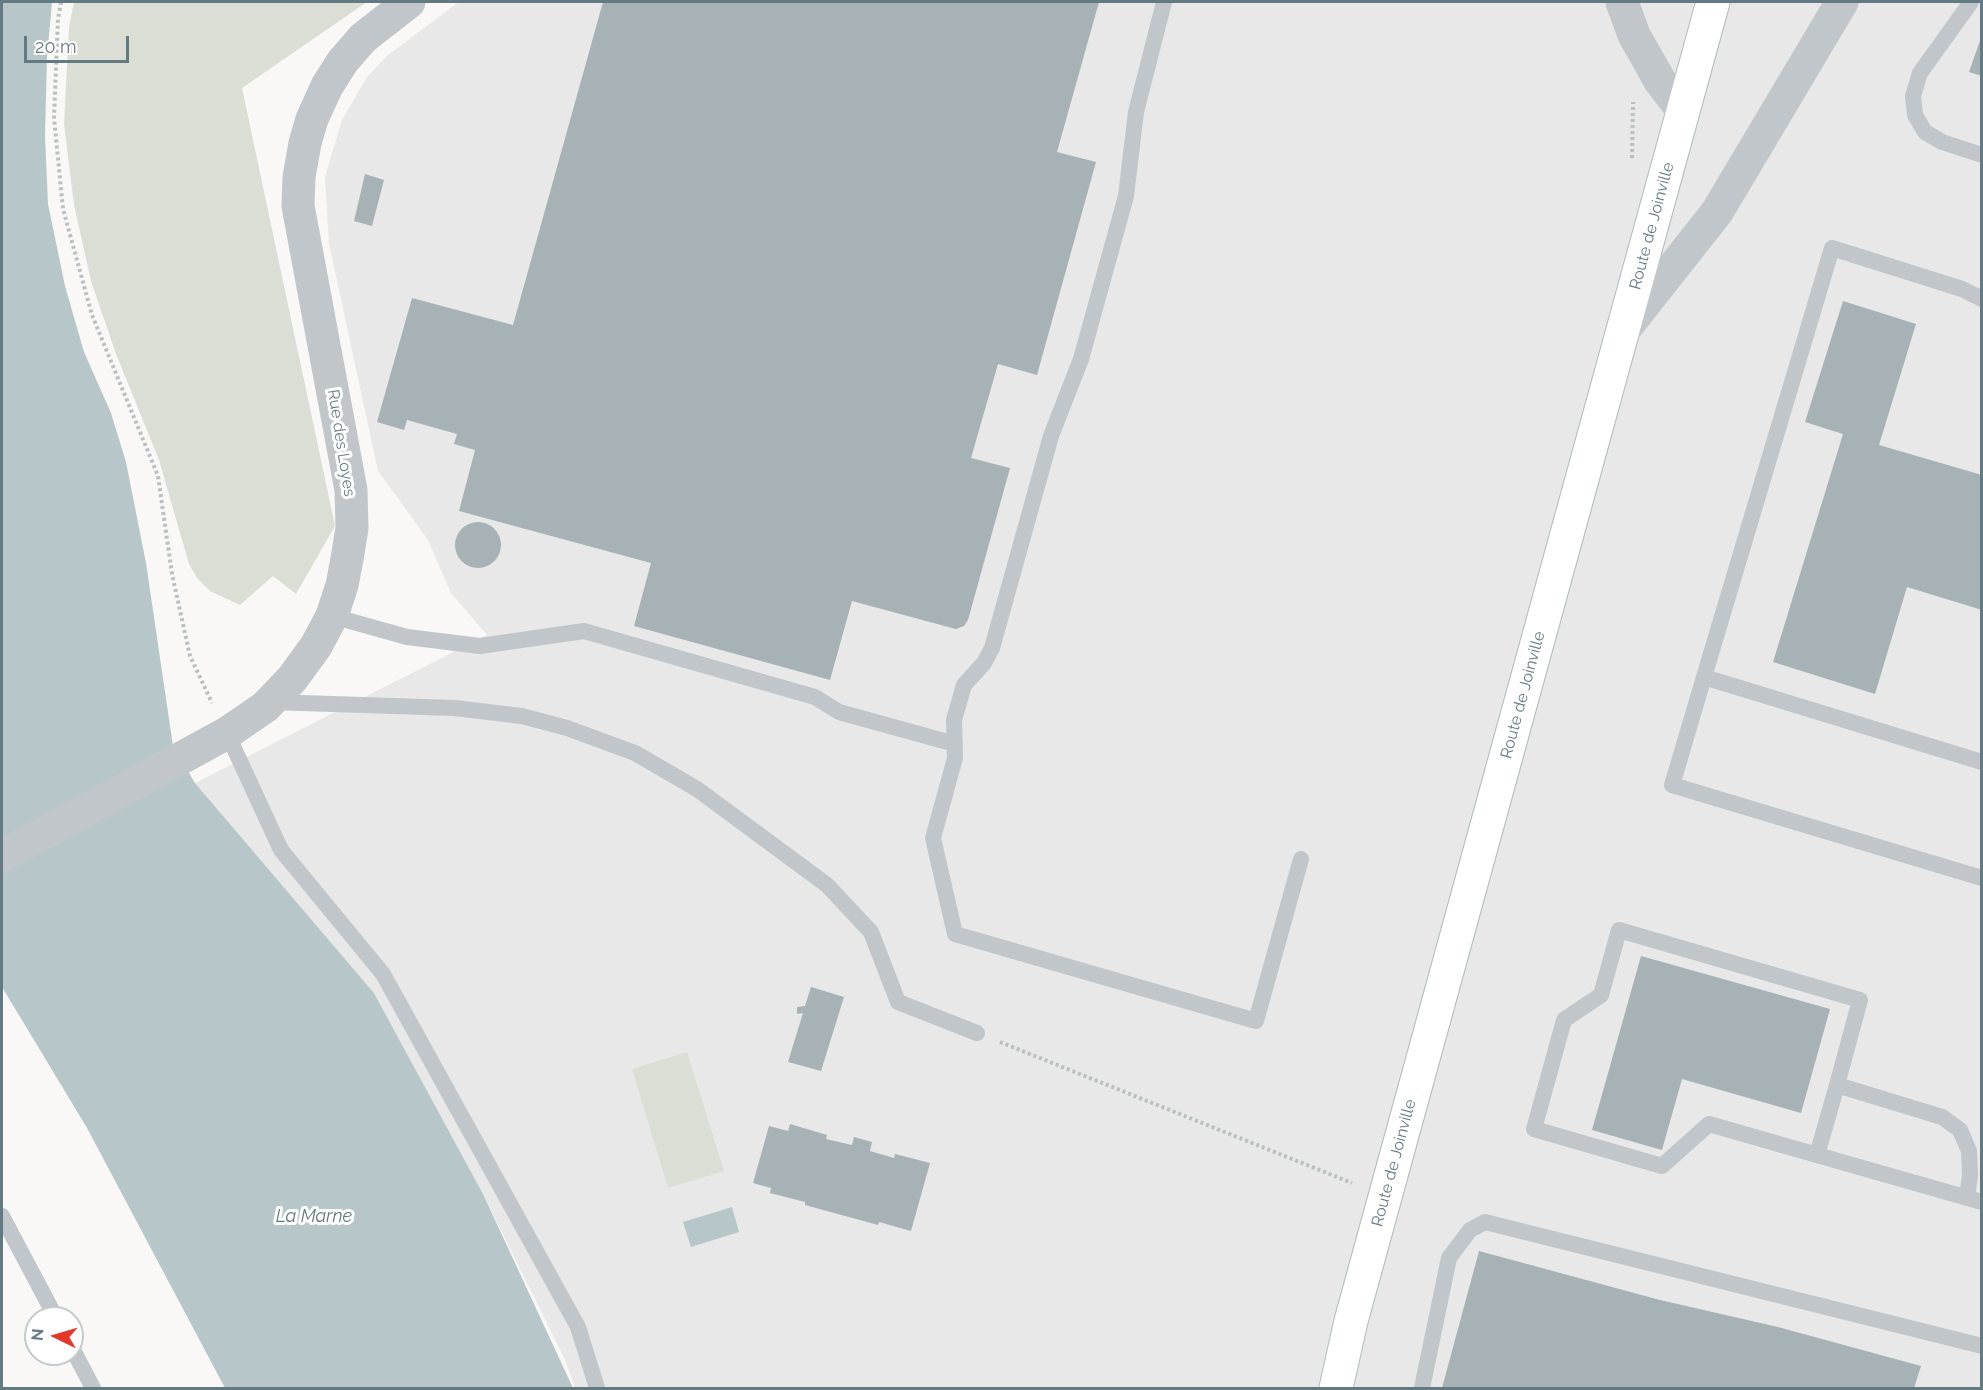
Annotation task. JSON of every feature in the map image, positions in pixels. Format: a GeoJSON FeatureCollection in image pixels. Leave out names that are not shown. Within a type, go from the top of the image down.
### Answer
{"type":"FeatureCollection","features":[{"type":"Feature","properties":{"kind":"main road","name":"Route de Joinville"},"geometry":{"type":"LineString","coordinates":[[1336,1389],[1351,1321],[1713,2]]}},
{"type":"Feature","properties":{"kind":"street","name":"Rue des Loyes"},"geometry":{"type":"LineString","coordinates":[[2,856],[227,733],[265,707],[292,679],[316,646],[332,616],[342,585],[352,528],[351,490],[298,206],[299,177],[312,119],[327,86],[343,60],[363,38],[410,2]]}},
{"type":"Feature","properties":{"kind":"street"},"geometry":{"type":"LineString","coordinates":[[1622,2],[1634,35],[1660,81],[1683,111]]}},
{"type":"Feature","properties":{"kind":"street"},"geometry":{"type":"LineString","coordinates":[[1623,331],[1717,212],[1842,2]]}},
{"type":"Feature","properties":{"kind":"lane"},"geometry":{"type":"LineString","coordinates":[[1164,2],[1136,112],[1126,196],[1082,359],[1051,436],[992,648],[984,663],[964,685],[954,720],[955,758],[933,838],[956,934],[1256,1021],[1301,859]]}},
{"type":"Feature","properties":{"kind":"lane"},"geometry":{"type":"LineString","coordinates":[[1971,2],[1920,73],[1913,96],[1915,115],[1925,132],[1942,142],[1982,155]]}},
{"type":"Feature","properties":{"kind":"lane"},"geometry":{"type":"LineString","coordinates":[[1982,299],[1962,289],[1832,248],[1672,785],[1982,878]]}},
{"type":"Feature","properties":{"kind":"lane"},"geometry":{"type":"LineString","coordinates":[[332,616],[407,637],[480,646],[584,632],[815,697],[839,712],[955,744]]}},
{"type":"Feature","properties":{"kind":"lane"},"geometry":{"type":"LineString","coordinates":[[1704,677],[1982,762]]}},
{"type":"Feature","properties":{"kind":"lane"},"geometry":{"type":"LineString","coordinates":[[270,702],[454,708],[522,716],[567,728],[635,753],[697,789],[827,885],[871,932],[898,1002],[977,1033]]}},
{"type":"Feature","properties":{"kind":"lane"},"geometry":{"type":"LineString","coordinates":[[227,733],[281,850],[383,974],[578,1327],[597,1389]]}},
{"type":"Feature","properties":{"kind":"lane"},"geometry":{"type":"LineString","coordinates":[[1817,1155],[1860,1000],[1619,930],[1601,995],[1564,1020],[1534,1130],[1662,1166],[1709,1124],[1817,1155],[1974,1200],[1969,1151],[1960,1130],[1942,1117],[1837,1085]]}},
{"type":"Feature","properties":{"kind":"lane"},"geometry":{"type":"LineString","coordinates":[[2,1216],[50,1306]]}},
{"type":"Feature","properties":{"kind":"lane"},"geometry":{"type":"LineString","coordinates":[[1422,1389],[1449,1258],[1470,1230],[1485,1222],[1982,1346]]}},
{"type":"Feature","properties":{"kind":"lane"},"geometry":{"type":"LineString","coordinates":[[81,1366],[93,1389]]}},
{"type":"Feature","properties":{"kind":"path"},"geometry":{"type":"LineString","coordinates":[[61,2],[58,19],[54,118],[63,209],[92,315],[158,476],[172,574],[190,656],[227,733]]}},
{"type":"Feature","properties":{"kind":"path"},"geometry":{"type":"LineString","coordinates":[[1632,162],[1633,93]]}},
{"type":"Feature","properties":{"kind":"path"},"geometry":{"type":"LineString","coordinates":[[977,1033],[1385,1197]]}},
{"type":"Feature","properties":{"kind":"shaded area"},"geometry":{"type":"Polygon","coordinates":[[[74,2],[367,2],[242,88],[335,526],[296,594],[273,576],[240,605],[210,591],[197,578],[189,564],[159,460],[116,354],[91,281],[74,205],[64,124],[69,27],[74,2]]]}},
{"type":"Feature","properties":{"kind":"shaded area"},"geometry":{"type":"Polygon","coordinates":[[[459,2],[1981,2],[1981,1388],[575,1388],[566,1362],[483,1194],[374,993],[195,783],[487,635],[451,593],[428,540],[378,471],[329,244],[325,177],[342,120],[367,77],[388,55],[459,2]]]}},
{"type":"Feature","properties":{"kind":"shaded area"},"geometry":{"type":"Polygon","coordinates":[[[687,1052],[724,1171],[668,1188],[632,1069],[687,1052]]]}},
{"type":"Feature","properties":{"kind":"water","name":"La Marne"},"geometry":{"type":"Polygon","coordinates":[[[2,2],[52,2],[47,58],[45,136],[48,204],[65,286],[84,352],[111,413],[126,462],[146,563],[173,746],[195,783],[374,993],[483,1194],[573,1388],[225,1388],[87,1128],[2,987],[2,2]]]}},
{"type":"Feature","properties":{"kind":"water"},"geometry":{"type":"Polygon","coordinates":[[[732,1207],[739,1232],[691,1247],[683,1222],[732,1207]]]}},
{"type":"Feature","properties":{"kind":"building"},"geometry":{"type":"Polygon","coordinates":[[[603,2],[1099,2],[1057,152],[1096,162],[1037,375],[998,364],[971,458],[1010,468],[968,620],[964,626],[956,629],[852,601],[830,680],[634,626],[651,563],[459,511],[475,450],[454,444],[457,434],[407,420],[404,430],[377,422],[412,298],[513,325],[603,2]]]}},
{"type":"Feature","properties":{"kind":"building"},"geometry":{"type":"Polygon","coordinates":[[[1982,35],[1982,76],[1969,72],[1982,35]]]}},
{"type":"Feature","properties":{"kind":"building"},"geometry":{"type":"Polygon","coordinates":[[[365,174],[384,180],[372,226],[354,221],[365,174]]]}},
{"type":"Feature","properties":{"kind":"building"},"geometry":{"type":"Polygon","coordinates":[[[1843,301],[1916,324],[1879,445],[1982,475],[1982,610],[1907,587],[1875,694],[1773,662],[1843,434],[1805,422],[1843,301]]]}},
{"type":"Feature","properties":{"kind":"building"},"geometry":{"type":"Polygon","coordinates":[[[478,522],[494,529],[501,545],[494,561],[478,568],[462,561],[455,545],[462,529],[478,522]]]}},
{"type":"Feature","properties":{"kind":"building"},"geometry":{"type":"Polygon","coordinates":[[[1641,956],[1830,1009],[1801,1113],[1682,1079],[1662,1150],[1592,1130],[1641,956]]]}},
{"type":"Feature","properties":{"kind":"building"},"geometry":{"type":"Polygon","coordinates":[[[811,987],[844,997],[821,1071],[788,1062],[803,1013],[797,1014],[797,1007],[805,1006],[811,987]]]}},
{"type":"Feature","properties":{"kind":"building"},"geometry":{"type":"Polygon","coordinates":[[[790,1124],[827,1135],[826,1139],[852,1145],[854,1137],[872,1142],[870,1151],[894,1158],[895,1154],[930,1163],[911,1231],[879,1222],[878,1225],[805,1205],[805,1202],[770,1193],[771,1188],[753,1183],[769,1126],[788,1131],[790,1124]]]}},
{"type":"Feature","properties":{"kind":"building"},"geometry":{"type":"Polygon","coordinates":[[[1479,1251],[1660,1300],[1778,1327],[1921,1366],[1914,1388],[1442,1388],[1479,1251]]]}}]}
